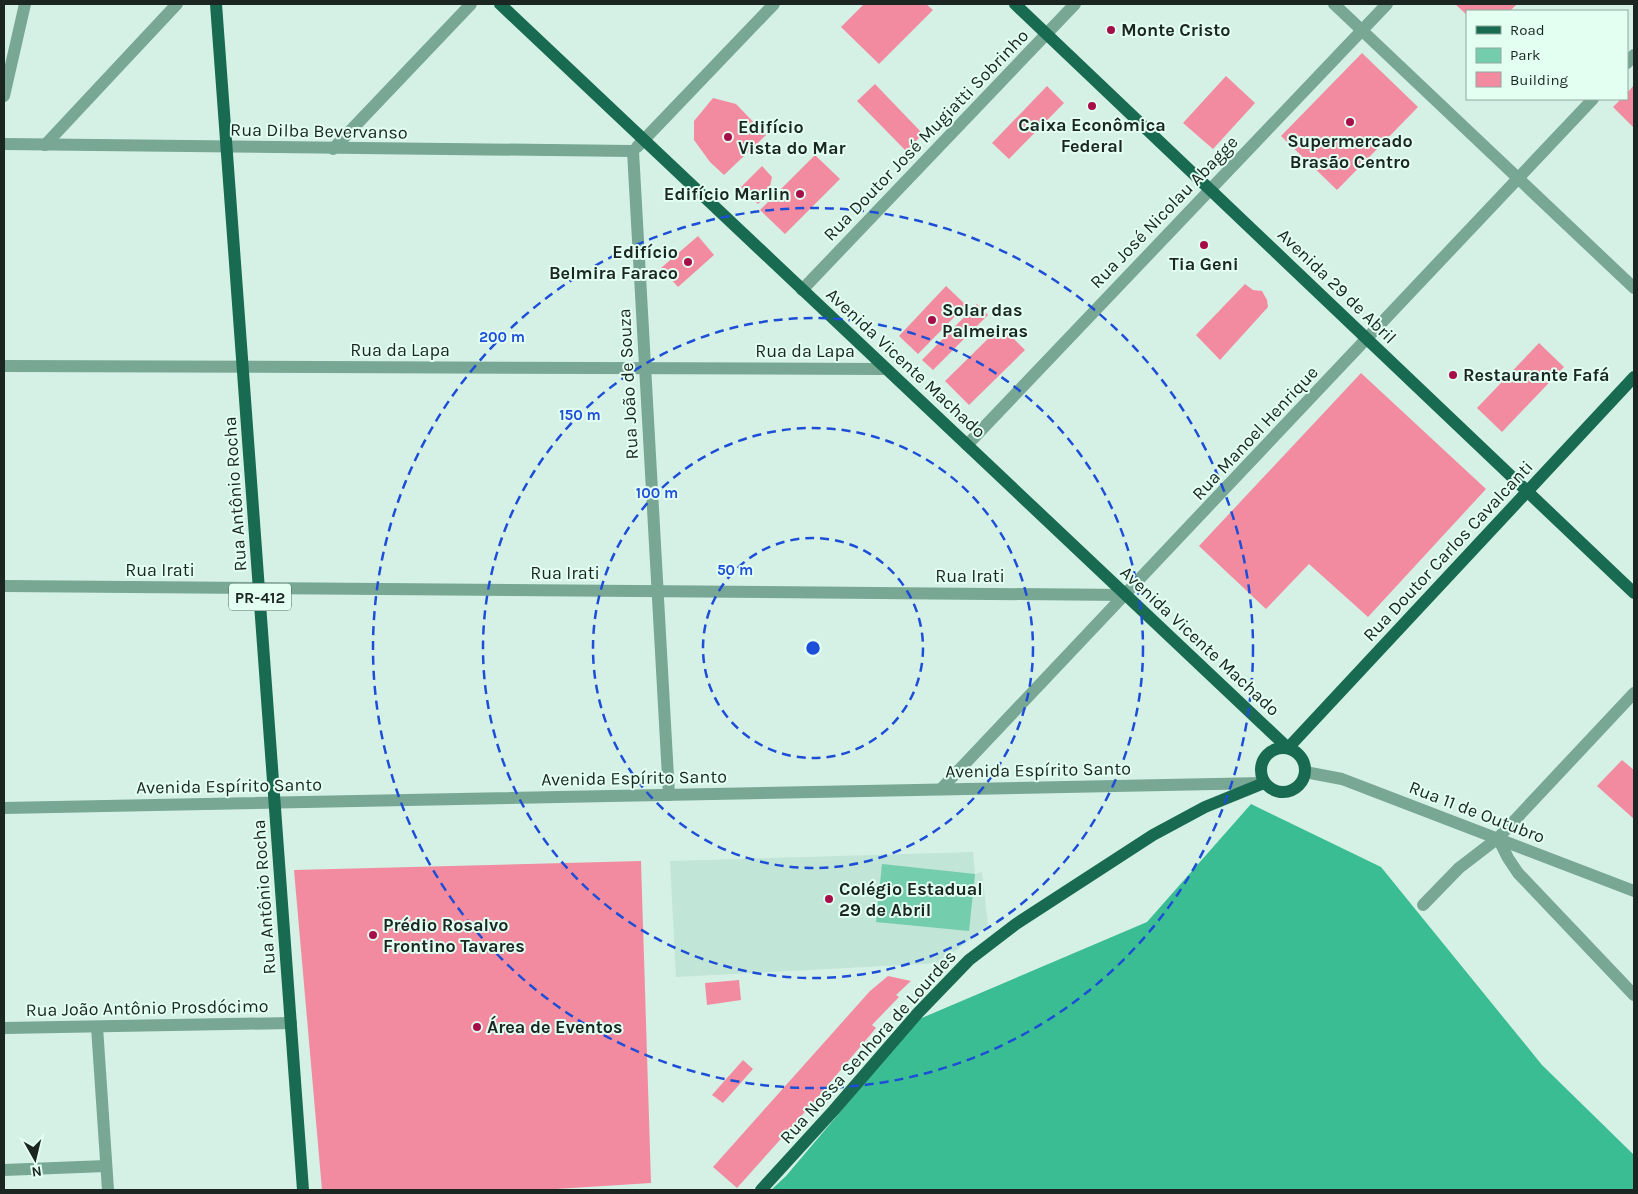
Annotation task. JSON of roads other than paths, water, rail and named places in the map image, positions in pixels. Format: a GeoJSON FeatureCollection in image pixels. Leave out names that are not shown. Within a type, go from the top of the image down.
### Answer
{"type":"FeatureCollection","features":[{"type":"Feature","properties":{"kind":"main road","name":"Rua Antônio Rocha"},"geometry":{"type":"LineString","coordinates":[[216,4],[303,1190]]}},
{"type":"Feature","properties":{"kind":"main road","name":"Avenida Vicente Machado"},"geometry":{"type":"LineString","coordinates":[[500,4],[1288,748]]}},
{"type":"Feature","properties":{"kind":"main road","name":"Avenida 29 de Abril"},"geometry":{"type":"LineString","coordinates":[[1015,4],[1634,593]]}},
{"type":"Feature","properties":{"kind":"main road","name":"Rua Doutor Carlos Cavalcanti"},"geometry":{"type":"LineString","coordinates":[[1288,748],[1634,377]]}},
{"type":"Feature","properties":{"kind":"main road"},"geometry":{"type":"LineString","coordinates":[[1288,748],[1294,750],[1303,759],[1305,772],[1300,785],[1289,792],[1275,791],[1264,783],[1260,768],[1266,754],[1272,750],[1288,748]]}},
{"type":"Feature","properties":{"kind":"main road","name":"Rua Nossa Senhora de Lourdes"},"geometry":{"type":"LineString","coordinates":[[760,1190],[786,1165],[923,1007],[976,954],[1016,924],[1153,835],[1205,807],[1264,783]]}},
{"type":"Feature","properties":{"kind":"street"},"geometry":{"type":"LineString","coordinates":[[4,96],[25,4]]}},
{"type":"Feature","properties":{"kind":"street"},"geometry":{"type":"LineString","coordinates":[[45,145],[177,4]]}},
{"type":"Feature","properties":{"kind":"street"},"geometry":{"type":"LineString","coordinates":[[334,149],[471,4]]}},
{"type":"Feature","properties":{"kind":"street"},"geometry":{"type":"LineString","coordinates":[[633,151],[774,4]]}},
{"type":"Feature","properties":{"kind":"street","name":"Rua Doutor José Mugiatti Sobrinho"},"geometry":{"type":"LineString","coordinates":[[802,290],[1075,4]]}},
{"type":"Feature","properties":{"kind":"street"},"geometry":{"type":"LineString","coordinates":[[1334,4],[1634,288]]}},
{"type":"Feature","properties":{"kind":"street","name":"Rua José Nicolau Abagge"},"geometry":{"type":"LineString","coordinates":[[967,445],[1387,4]]}},
{"type":"Feature","properties":{"kind":"street","name":"Rua Manoel Henrique"},"geometry":{"type":"LineString","coordinates":[[941,789],[1592,100]]}},
{"type":"Feature","properties":{"kind":"street","name":"Rua Dilba Bevervanso"},"geometry":{"type":"LineString","coordinates":[[4,144],[633,151]]}},
{"type":"Feature","properties":{"kind":"street","name":"Rua João de Souza"},"geometry":{"type":"LineString","coordinates":[[633,151],[669,795]]}},
{"type":"Feature","properties":{"kind":"street","name":"Rua da Lapa"},"geometry":{"type":"LineString","coordinates":[[4,366],[886,369]]}},
{"type":"Feature","properties":{"kind":"street","name":"Rua Irati"},"geometry":{"type":"LineString","coordinates":[[4,586],[1126,595]]}},
{"type":"Feature","properties":{"kind":"street"},"geometry":{"type":"LineString","coordinates":[[1423,905],[1460,868],[1498,838],[1634,693]]}},
{"type":"Feature","properties":{"kind":"street","name":"Rua 11 de Outubro"},"geometry":{"type":"LineString","coordinates":[[1305,772],[1342,780],[1634,891]]}},
{"type":"Feature","properties":{"kind":"street","name":"Avenida Espírito Santo"},"geometry":{"type":"LineString","coordinates":[[4,808],[1264,783]]}},
{"type":"Feature","properties":{"kind":"street"},"geometry":{"type":"LineString","coordinates":[[1498,838],[1518,873],[1634,995]]}},
{"type":"Feature","properties":{"kind":"street","name":"Rua João Antônio Prosdócimo"},"geometry":{"type":"LineString","coordinates":[[4,1028],[291,1024]]}},
{"type":"Feature","properties":{"kind":"street"},"geometry":{"type":"LineString","coordinates":[[97,1027],[108,1190]]}},
{"type":"Feature","properties":{"kind":"street"},"geometry":{"type":"LineString","coordinates":[[4,1170],[106,1166]]}},
{"type":"Feature","properties":{"kind":"place","name":"Monte Cristo"},"geometry":{"type":"Point","coordinates":[1111,30]}},
{"type":"Feature","properties":{"kind":"place","name":"Caixa Econômica Federal"},"geometry":{"type":"Point","coordinates":[1092,106]}},
{"type":"Feature","properties":{"kind":"place","name":"Supermercado Brasão Centro"},"geometry":{"type":"Point","coordinates":[1350,122]}},
{"type":"Feature","properties":{"kind":"place","name":"Edifício Vista do Mar"},"geometry":{"type":"Point","coordinates":[728,137]}},
{"type":"Feature","properties":{"kind":"place","name":"Edifício Marlin"},"geometry":{"type":"Point","coordinates":[800,194]}},
{"type":"Feature","properties":{"kind":"place","name":"Tia Geni"},"geometry":{"type":"Point","coordinates":[1204,245]}},
{"type":"Feature","properties":{"kind":"place","name":"Edifício Belmira Faraco"},"geometry":{"type":"Point","coordinates":[688,262]}},
{"type":"Feature","properties":{"kind":"place","name":"Solar das Palmeiras"},"geometry":{"type":"Point","coordinates":[932,320]}},
{"type":"Feature","properties":{"kind":"place","name":"Restaurante Fafá"},"geometry":{"type":"Point","coordinates":[1453,375]}},
{"type":"Feature","properties":{"kind":"place","name":"Colégio Estadual 29 de Abril"},"geometry":{"type":"Point","coordinates":[829,899]}},
{"type":"Feature","properties":{"kind":"place","name":"Prédio Rosalvo Frontino Tavares"},"geometry":{"type":"Point","coordinates":[373,935]}},
{"type":"Feature","properties":{"kind":"place","name":"Área de Eventos"},"geometry":{"type":"Point","coordinates":[477,1027]}}]}
